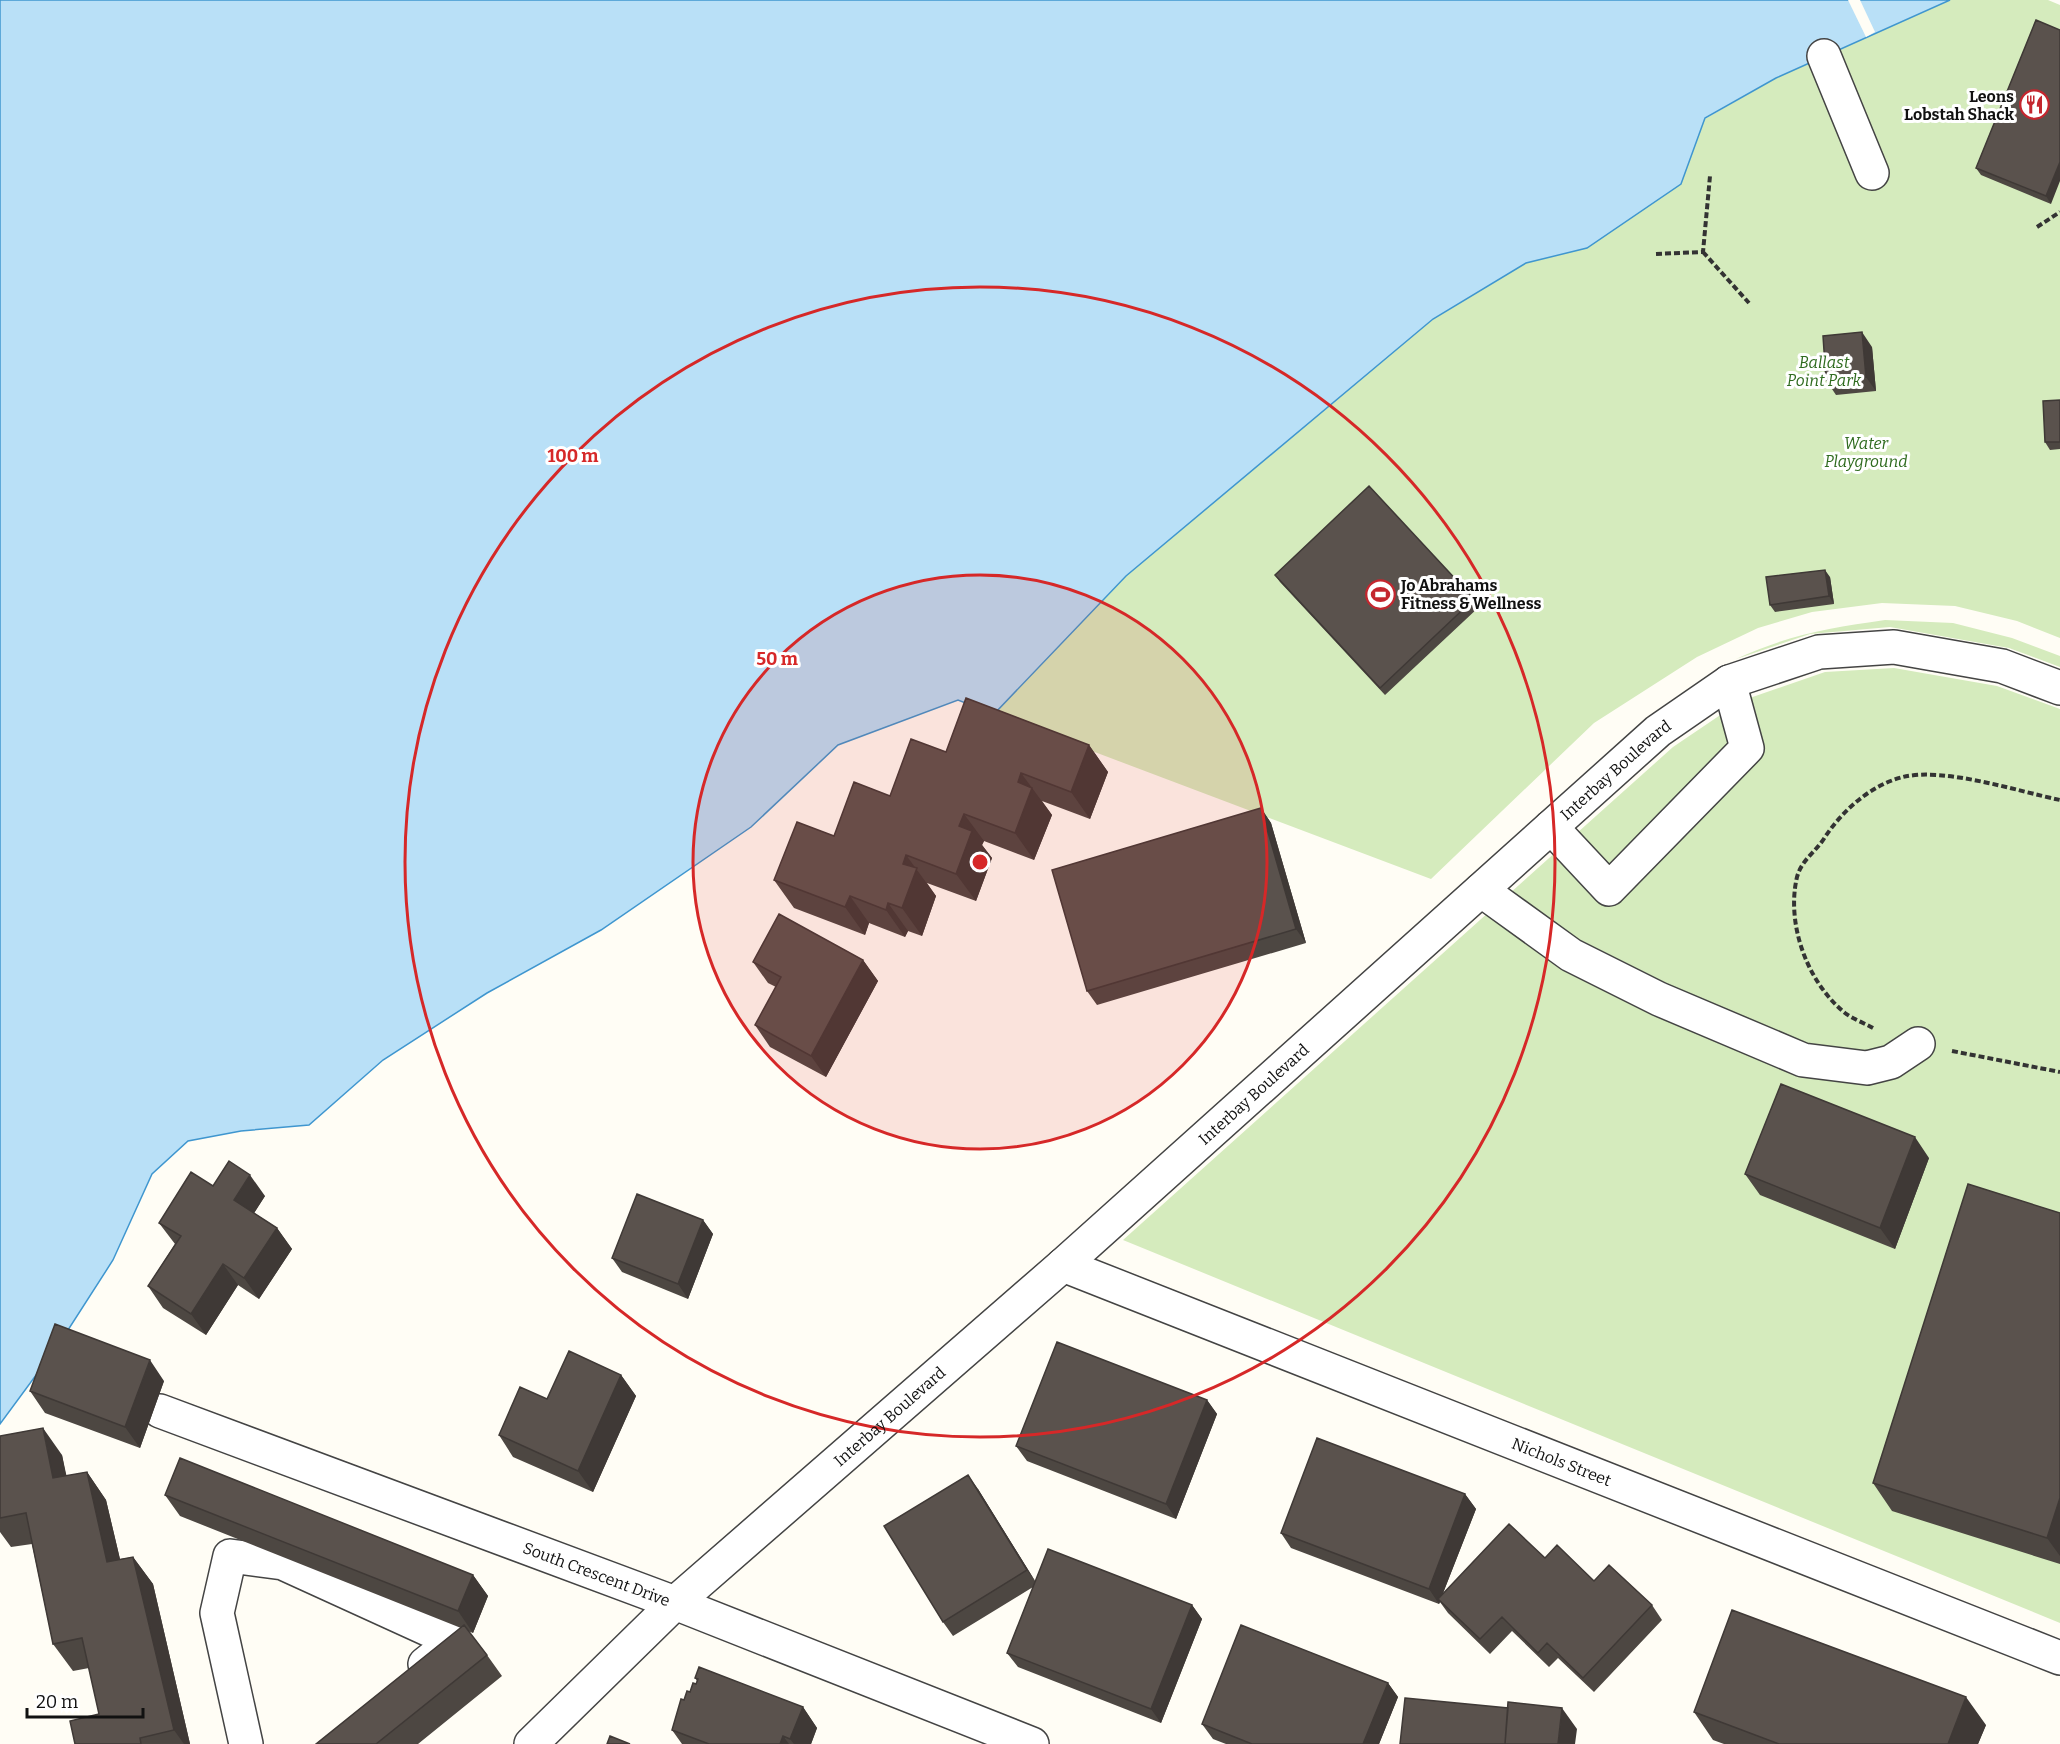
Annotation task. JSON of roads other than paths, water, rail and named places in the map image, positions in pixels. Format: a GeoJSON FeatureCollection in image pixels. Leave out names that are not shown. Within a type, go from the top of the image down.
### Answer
{"type":"FeatureCollection","features":[{"type":"Feature","properties":{"kind":"street"},"geometry":{"type":"LineString","coordinates":[[1824,56],[1872,173]]}},
{"type":"Feature","properties":{"kind":"street","name":"Interbay Boulevard"},"geometry":{"type":"LineString","coordinates":[[531,1744],[675,1603],[1063,1265],[1658,731],[1729,682],[1819,652],[1894,647],[2002,666],[2060,688]]}},
{"type":"Feature","properties":{"kind":"street"},"geometry":{"type":"LineString","coordinates":[[1551,827],[1609,889],[1747,748],[1729,682]]}},
{"type":"Feature","properties":{"kind":"street"},"geometry":{"type":"LineString","coordinates":[[1481,890],[1571,955],[1659,999],[1803,1060],[1867,1068],[1891,1062],[1918,1044]]}},
{"type":"Feature","properties":{"kind":"street","name":"Nichols Street"},"geometry":{"type":"LineString","coordinates":[[1063,1265],[2060,1658]]}},
{"type":"Feature","properties":{"kind":"street","name":"South Crescent Drive"},"geometry":{"type":"LineString","coordinates":[[160,1411],[675,1603],[1032,1744]]}},
{"type":"Feature","properties":{"kind":"street"},"geometry":{"type":"LineString","coordinates":[[246,1744],[217,1613],[230,1556],[283,1563],[454,1641],[398,1685]]}},
{"type":"Feature","properties":{"kind":"water"},"geometry":{"type":"Polygon","coordinates":[[[0,0],[1950,0],[1776,78],[1705,118],[1681,184],[1587,248],[1526,263],[1433,319],[1126,576],[994,714],[958,700],[838,745],[751,827],[601,930],[487,993],[383,1060],[309,1125],[241,1131],[188,1141],[152,1174],[113,1260],[59,1344],[0,1424],[0,0]]]}},
{"type":"Feature","properties":{"kind":"place","name":"Leons Lobstah Shack"},"geometry":{"type":"Point","coordinates":[2035,105]}},
{"type":"Feature","properties":{"kind":"place","name":"Jo Abrahams Fitness & Wellness"},"geometry":{"type":"Point","coordinates":[1380,594]}},
{"type":"Feature","properties":{"kind":"park label","name":"Ballast Point Park"},"geometry":{"type":"Point","coordinates":[1824,371]}},
{"type":"Feature","properties":{"kind":"park label","name":"Water Playground"},"geometry":{"type":"Point","coordinates":[1866,452]}}]}
